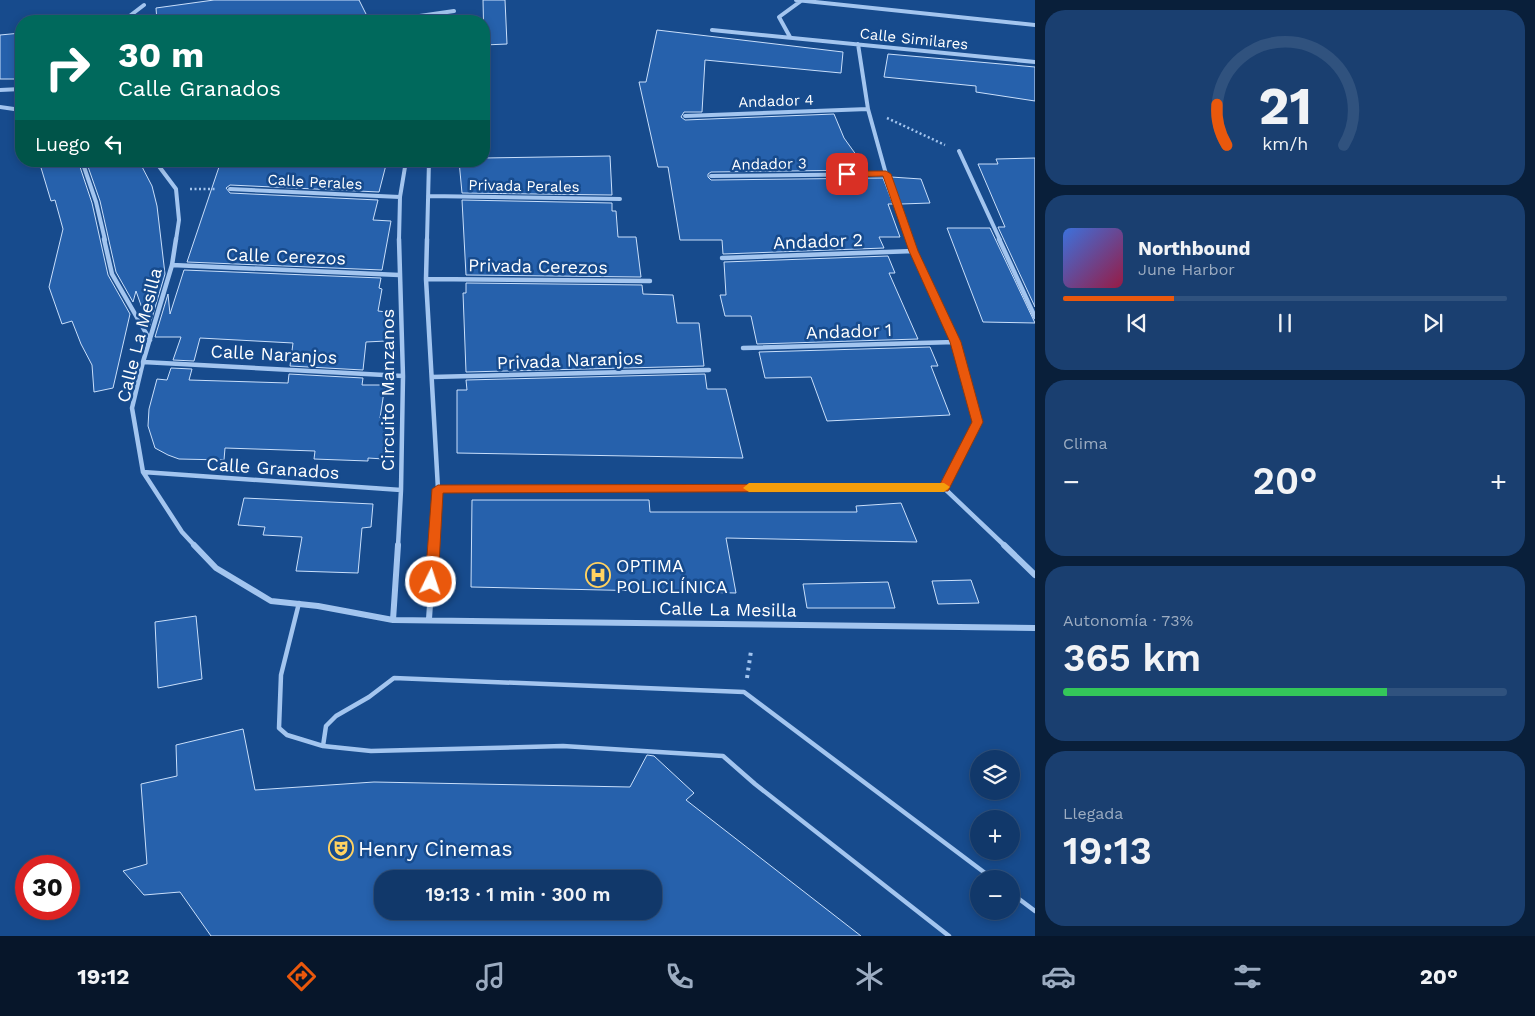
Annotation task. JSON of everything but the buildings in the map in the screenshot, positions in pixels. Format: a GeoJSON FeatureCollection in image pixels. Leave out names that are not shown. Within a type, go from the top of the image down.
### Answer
{"type":"FeatureCollection","features":[{"type":"Feature","properties":{"kind":"street"},"geometry":{"type":"LineString","coordinates":[[796,0],[1035,25]]}},
{"type":"Feature","properties":{"kind":"street"},"geometry":{"type":"LineString","coordinates":[[790,37],[779,17],[801,1]]}},
{"type":"Feature","properties":{"kind":"street"},"geometry":{"type":"LineString","coordinates":[[131,15],[144,5]]}},
{"type":"Feature","properties":{"kind":"street"},"geometry":{"type":"LineString","coordinates":[[426,15],[454,11]]}},
{"type":"Feature","properties":{"kind":"street","name":"Calle Similares"},"geometry":{"type":"LineString","coordinates":[[712,30],[1035,62]]}},
{"type":"Feature","properties":{"kind":"street"},"geometry":{"type":"LineString","coordinates":[[858,44],[868,109],[886,174],[914,251],[955,342],[977,422],[944,488]]}},
{"type":"Feature","properties":{"kind":"street"},"geometry":{"type":"LineString","coordinates":[[0,90],[15,89]]}},
{"type":"Feature","properties":{"kind":"street"},"geometry":{"type":"LineString","coordinates":[[0,107],[15,109]]}},
{"type":"Feature","properties":{"kind":"street","name":"Andador 4"},"geometry":{"type":"LineString","coordinates":[[685,116],[868,109]]}},
{"type":"Feature","properties":{"kind":"street"},"geometry":{"type":"LineString","coordinates":[[959,151],[1033,308],[1035,318]]}},
{"type":"Feature","properties":{"kind":"street"},"geometry":{"type":"LineString","coordinates":[[84,167],[96,202],[112,274],[150,340]]}},
{"type":"Feature","properties":{"kind":"street"},"geometry":{"type":"LineString","coordinates":[[159,167],[176,190]]}},
{"type":"Feature","properties":{"kind":"street","name":"Circuito Manzanos"},"geometry":{"type":"LineString","coordinates":[[393,620],[401,490],[403,376],[400,197],[405,167]]}},
{"type":"Feature","properties":{"kind":"street"},"geometry":{"type":"LineString","coordinates":[[429,167],[426,279],[438,489],[429,619]]}},
{"type":"Feature","properties":{"kind":"street","name":"Andador 3"},"geometry":{"type":"LineString","coordinates":[[711,176],[886,174]]}},
{"type":"Feature","properties":{"kind":"street","name":"Calle Perales"},"geometry":{"type":"LineString","coordinates":[[230,189],[400,197]]}},
{"type":"Feature","properties":{"kind":"street","name":"Calle La Mesilla"},"geometry":{"type":"LineString","coordinates":[[176,190],[179,220],[172,265],[143,362],[132,408],[143,472],[182,532],[216,568],[271,600],[393,620],[1035,628]]}},
{"type":"Feature","properties":{"kind":"street","name":"Privada Perales"},"geometry":{"type":"LineString","coordinates":[[428,196],[620,199]]}},
{"type":"Feature","properties":{"kind":"street","name":"Andador 2"},"geometry":{"type":"LineString","coordinates":[[722,258],[914,251]]}},
{"type":"Feature","properties":{"kind":"street","name":"Calle Cerezos"},"geometry":{"type":"LineString","coordinates":[[172,265],[400,275]]}},
{"type":"Feature","properties":{"kind":"street","name":"Privada Cerezos"},"geometry":{"type":"LineString","coordinates":[[426,279],[650,281]]}},
{"type":"Feature","properties":{"kind":"street","name":"Andador 1"},"geometry":{"type":"LineString","coordinates":[[743,348],[955,342]]}},
{"type":"Feature","properties":{"kind":"street","name":"Calle Naranjos"},"geometry":{"type":"LineString","coordinates":[[143,362],[403,376]]}},
{"type":"Feature","properties":{"kind":"street","name":"Privada Naranjos"},"geometry":{"type":"LineString","coordinates":[[432,378],[709,370]]}},
{"type":"Feature","properties":{"kind":"street","name":"Calle Granados"},"geometry":{"type":"LineString","coordinates":[[143,472],[401,490]]}},
{"type":"Feature","properties":{"kind":"street"},"geometry":{"type":"LineString","coordinates":[[438,489],[944,488],[1035,575]]}},
{"type":"Feature","properties":{"kind":"lane"},"geometry":{"type":"LineString","coordinates":[[299,604],[282,675],[279,728],[286,735],[323,746],[371,751],[563,746],[723,756],[755,784],[950,936]]}},
{"type":"Feature","properties":{"kind":"lane"},"geometry":{"type":"LineString","coordinates":[[323,746],[326,726],[336,716],[369,697],[394,678],[744,692],[982,870]]}},
{"type":"Feature","properties":{"kind":"lane"},"geometry":{"type":"LineString","coordinates":[[1020,900],[1035,911]]}},
{"type":"Feature","properties":{"kind":"path"},"geometry":{"type":"LineString","coordinates":[[868,109],[959,151]]}},
{"type":"Feature","properties":{"kind":"path"},"geometry":{"type":"LineString","coordinates":[[176,190],[230,189]]}},
{"type":"Feature","properties":{"kind":"path"},"geometry":{"type":"LineString","coordinates":[[747,679],[751,651]]}},
{"type":"Feature","properties":{"kind":"slow traffic"},"geometry":{"type":"LineString","coordinates":[[749,488],[944,487]]}},
{"type":"Feature","properties":{"kind":"place","name":"OPTIMA POLICLÍNICA"},"geometry":{"type":"Point","coordinates":[598,575]}},
{"type":"Feature","properties":{"kind":"place","name":"Henry Cinemas"},"geometry":{"type":"Point","coordinates":[341,848]}},
{"type":"Feature","properties":{"kind":"route"},"geometry":{"type":"LineString","coordinates":[[431,582],[438,489],[944,488],[977,422],[955,342],[914,251],[886,174],[847,174]]}}]}
